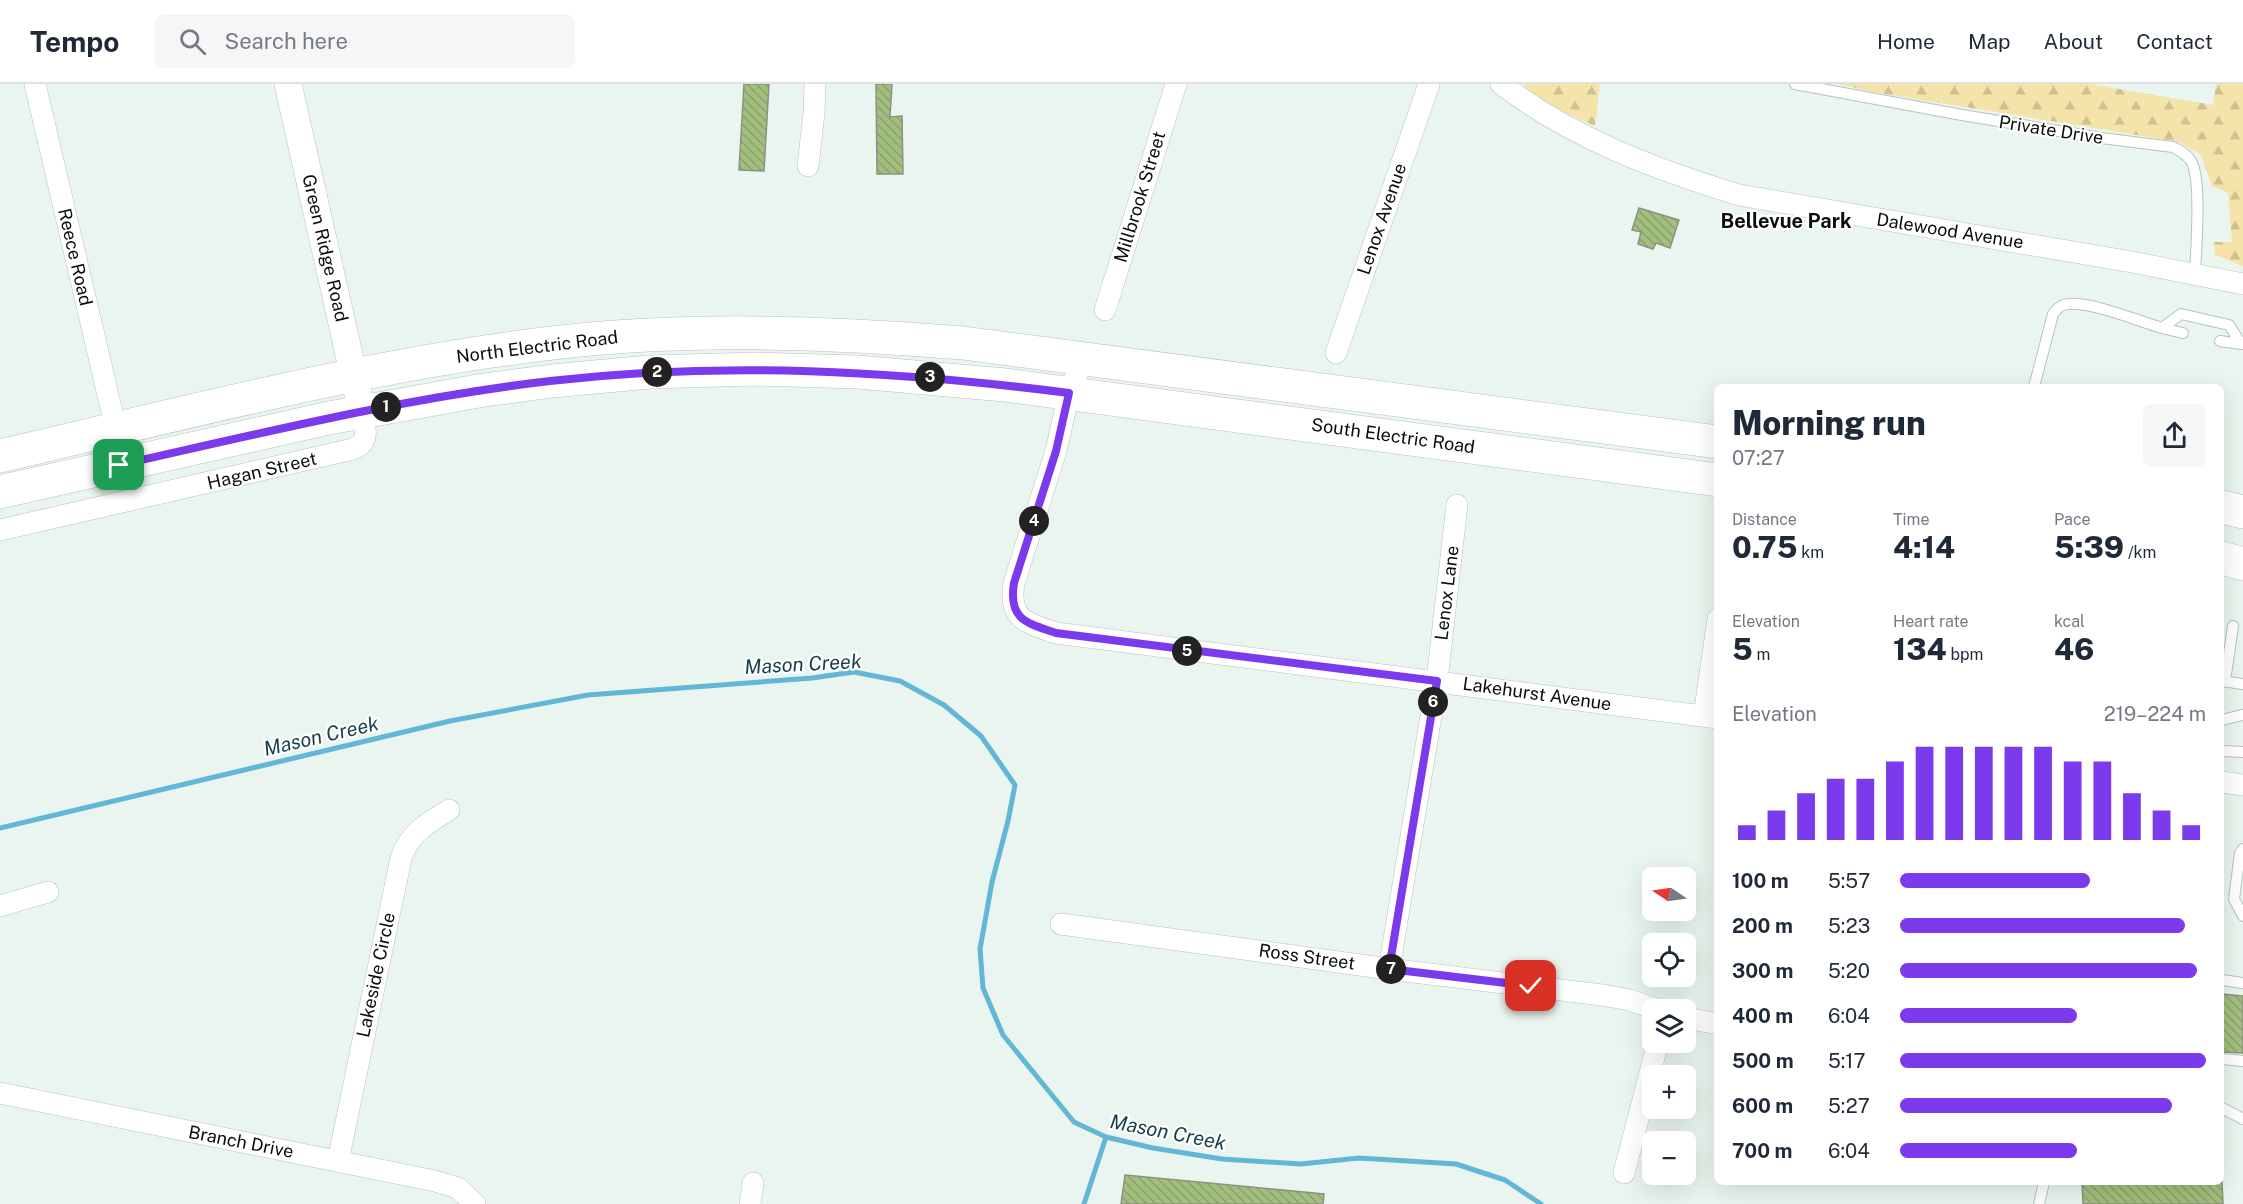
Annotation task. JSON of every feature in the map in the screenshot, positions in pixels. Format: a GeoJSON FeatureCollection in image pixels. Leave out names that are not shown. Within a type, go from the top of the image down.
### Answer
{"type":"FeatureCollection","features":[{"type":"Feature","properties":{"kind":"main road","name":"North Electric Road"},"geometry":{"type":"LineString","coordinates":[[0,456],[355,375],[473,353],[623,336],[724,332],[860,335],[963,343],[1084,358]]}},
{"type":"Feature","properties":{"kind":"main road","name":"South Electric Road"},"geometry":{"type":"LineString","coordinates":[[1084,358],[1714,441]]}},
{"type":"Feature","properties":{"kind":"main road","name":"North Electric Road"},"geometry":{"type":"LineString","coordinates":[[0,492],[362,411],[484,390],[649,372],[790,369],[903,375],[1069,393]]}},
{"type":"Feature","properties":{"kind":"main road","name":"South Electric Road"},"geometry":{"type":"LineString","coordinates":[[1069,393],[1714,479]]}},
{"type":"Feature","properties":{"kind":"main road"},"geometry":{"type":"LineString","coordinates":[[2224,507],[2243,512]]}},
{"type":"Feature","properties":{"kind":"main road"},"geometry":{"type":"LineString","coordinates":[[2224,559],[2243,564]]}},
{"type":"Feature","properties":{"kind":"street","name":"Reece Road"},"geometry":{"type":"LineString","coordinates":[[35,84],[116,429]]}},
{"type":"Feature","properties":{"kind":"street","name":"Green Ridge Road"},"geometry":{"type":"LineString","coordinates":[[288,84],[362,411]]}},
{"type":"Feature","properties":{"kind":"street"},"geometry":{"type":"LineString","coordinates":[[808,166],[815,84]]}},
{"type":"Feature","properties":{"kind":"street","name":"Millbrook Street"},"geometry":{"type":"LineString","coordinates":[[1105,310],[1176,84]]}},
{"type":"Feature","properties":{"kind":"street","name":"Lenox Avenue"},"geometry":{"type":"LineString","coordinates":[[1336,354],[1429,84]]}},
{"type":"Feature","properties":{"kind":"street","name":"Dalewood Avenue"},"geometry":{"type":"LineString","coordinates":[[1501,84],[1563,126],[1631,158],[1679,177],[1739,195],[2195,273],[2243,284]]}},
{"type":"Feature","properties":{"kind":"street"},"geometry":{"type":"LineString","coordinates":[[1069,393],[1084,358]]}},
{"type":"Feature","properties":{"kind":"street","name":"Lakehurst Avenue"},"geometry":{"type":"LineString","coordinates":[[1069,393],[1056,451],[1014,583],[1012,598],[1015,610],[1033,625],[1056,633],[1711,717]]}},
{"type":"Feature","properties":{"kind":"street","name":"Hagan Street"},"geometry":{"type":"LineString","coordinates":[[0,530],[358,447],[364,443],[366,435],[362,411]]}},
{"type":"Feature","properties":{"kind":"street"},"geometry":{"type":"LineString","coordinates":[[119,465],[128,502]]}},
{"type":"Feature","properties":{"kind":"street","name":"Lenox Lane"},"geometry":{"type":"LineString","coordinates":[[1437,681],[1457,505]]}},
{"type":"Feature","properties":{"kind":"street"},"geometry":{"type":"LineString","coordinates":[[1711,717],[1714,675]]}},
{"type":"Feature","properties":{"kind":"street"},"geometry":{"type":"LineString","coordinates":[[1389,969],[1437,681]]}},
{"type":"Feature","properties":{"kind":"street"},"geometry":{"type":"LineString","coordinates":[[2224,782],[2243,785]]}},
{"type":"Feature","properties":{"kind":"street","name":"Lakeside Circle"},"geometry":{"type":"LineString","coordinates":[[338,1161],[401,858],[405,846],[412,837],[430,821],[449,810]]}},
{"type":"Feature","properties":{"kind":"street"},"geometry":{"type":"LineString","coordinates":[[0,906],[48,892]]}},
{"type":"Feature","properties":{"kind":"street","name":"Ross Street"},"geometry":{"type":"LineString","coordinates":[[1061,924],[1389,969],[1602,995],[1642,1004]]}},
{"type":"Feature","properties":{"kind":"street"},"geometry":{"type":"LineString","coordinates":[[1696,1020],[1714,1023]]}},
{"type":"Feature","properties":{"kind":"street"},"geometry":{"type":"LineString","coordinates":[[1624,1173],[1655,1053]]}},
{"type":"Feature","properties":{"kind":"street","name":"Branch Drive"},"geometry":{"type":"LineString","coordinates":[[0,1094],[338,1161],[458,1188],[475,1204]]}},
{"type":"Feature","properties":{"kind":"lane","name":"Private Drive"},"geometry":{"type":"LineString","coordinates":[[1795,84],[1962,115],[2101,138],[2173,147],[2183,152],[2192,162],[2195,170],[2198,222],[2195,273]]}},
{"type":"Feature","properties":{"kind":"lane"},"geometry":{"type":"LineString","coordinates":[[2035,384],[2053,314],[2059,306],[2068,303],[2094,308],[2183,333]]}},
{"type":"Feature","properties":{"kind":"lane"},"geometry":{"type":"LineString","coordinates":[[2162,328],[2181,314],[2229,325],[2242,344]]}},
{"type":"Feature","properties":{"kind":"lane"},"geometry":{"type":"LineString","coordinates":[[2220,341],[2242,344]]}},
{"type":"Feature","properties":{"kind":"lane"},"geometry":{"type":"LineString","coordinates":[[2224,676],[2233,626]]}},
{"type":"Feature","properties":{"kind":"lane"},"geometry":{"type":"LineString","coordinates":[[2224,681],[2243,684]]}},
{"type":"Feature","properties":{"kind":"lane"},"geometry":{"type":"LineString","coordinates":[[2224,720],[2242,715]]}},
{"type":"Feature","properties":{"kind":"lane"},"geometry":{"type":"LineString","coordinates":[[2224,751],[2243,752]]}},
{"type":"Feature","properties":{"kind":"lane"},"geometry":{"type":"LineString","coordinates":[[2243,849],[2240,853],[2234,899],[2243,916]]}},
{"type":"Feature","properties":{"kind":"lane"},"geometry":{"type":"LineString","coordinates":[[2224,980],[2243,983]]}},
{"type":"Feature","properties":{"kind":"lane"},"geometry":{"type":"LineString","coordinates":[[2224,1059],[2243,1060]]}},
{"type":"Feature","properties":{"kind":"lane"},"geometry":{"type":"LineString","coordinates":[[2224,1109],[2243,1119]]}},
{"type":"Feature","properties":{"kind":"lane"},"geometry":{"type":"LineString","coordinates":[[2039,1204],[2043,1185]]}},
{"type":"Feature","properties":{"kind":"green space"},"geometry":{"type":"Polygon","coordinates":[[[1523,84],[1600,84],[1595,126],[1542,102],[1523,84]]]}},
{"type":"Feature","properties":{"kind":"green space"},"geometry":{"type":"Polygon","coordinates":[[[1838,84],[2090,84],[2213,105],[2216,84],[2243,84],[2243,266],[2215,255],[2214,242],[2232,242],[2228,193],[2212,186],[2201,155],[2179,142],[1873,92],[1838,84]]]}},
{"type":"Feature","properties":{"kind":"building"},"geometry":{"type":"Polygon","coordinates":[[[744,84],[769,84],[764,171],[739,170],[744,84]]]}},
{"type":"Feature","properties":{"kind":"building"},"geometry":{"type":"Polygon","coordinates":[[[876,84],[892,84],[890,117],[902,116],[903,174],[877,174],[876,84]]]}},
{"type":"Feature","properties":{"kind":"building"},"geometry":{"type":"Polygon","coordinates":[[[1639,208],[1679,220],[1670,248],[1656,243],[1653,249],[1638,244],[1641,232],[1632,230],[1639,208]]]}},
{"type":"Feature","properties":{"kind":"building"},"geometry":{"type":"Polygon","coordinates":[[[2224,994],[2243,996],[2243,1053],[2224,1052],[2224,994]]]}},
{"type":"Feature","properties":{"kind":"building"},"geometry":{"type":"Polygon","coordinates":[[[1125,1175],[1324,1194],[1323,1204],[1121,1204],[1125,1175]]]}},
{"type":"Feature","properties":{"kind":"building"},"geometry":{"type":"Polygon","coordinates":[[[2082,1185],[2222,1185],[2223,1204],[2083,1204],[2082,1185]]]}},
{"type":"Feature","properties":{"kind":"waterway","name":"Mason Creek"},"geometry":{"type":"LineString","coordinates":[[0,828],[450,721],[588,695],[812,678],[854,672],[900,681],[944,705],[981,736],[1015,785],[992,882],[980,949],[983,988],[1003,1035],[1074,1122],[1106,1137],[1153,1148],[1222,1159],[1301,1164],[1359,1158],[1456,1164],[1505,1180],[1541,1204]]}},
{"type":"Feature","properties":{"kind":"waterway"},"geometry":{"type":"LineString","coordinates":[[1084,1204],[1106,1137]]}},
{"type":"Feature","properties":{"kind":"district","name":"Bellevue Park"},"geometry":{"type":"Point","coordinates":[1786,221]}},
{"type":"Feature","properties":{"kind":"route"},"geometry":{"type":"LineString","coordinates":[[119,465],[328,418],[417,401],[552,381],[649,372],[756,369],[858,372],[1069,393],[1056,451],[1014,583],[1012,598],[1015,610],[1033,625],[1056,633],[1437,681],[1389,969],[1531,986]]}}]}
